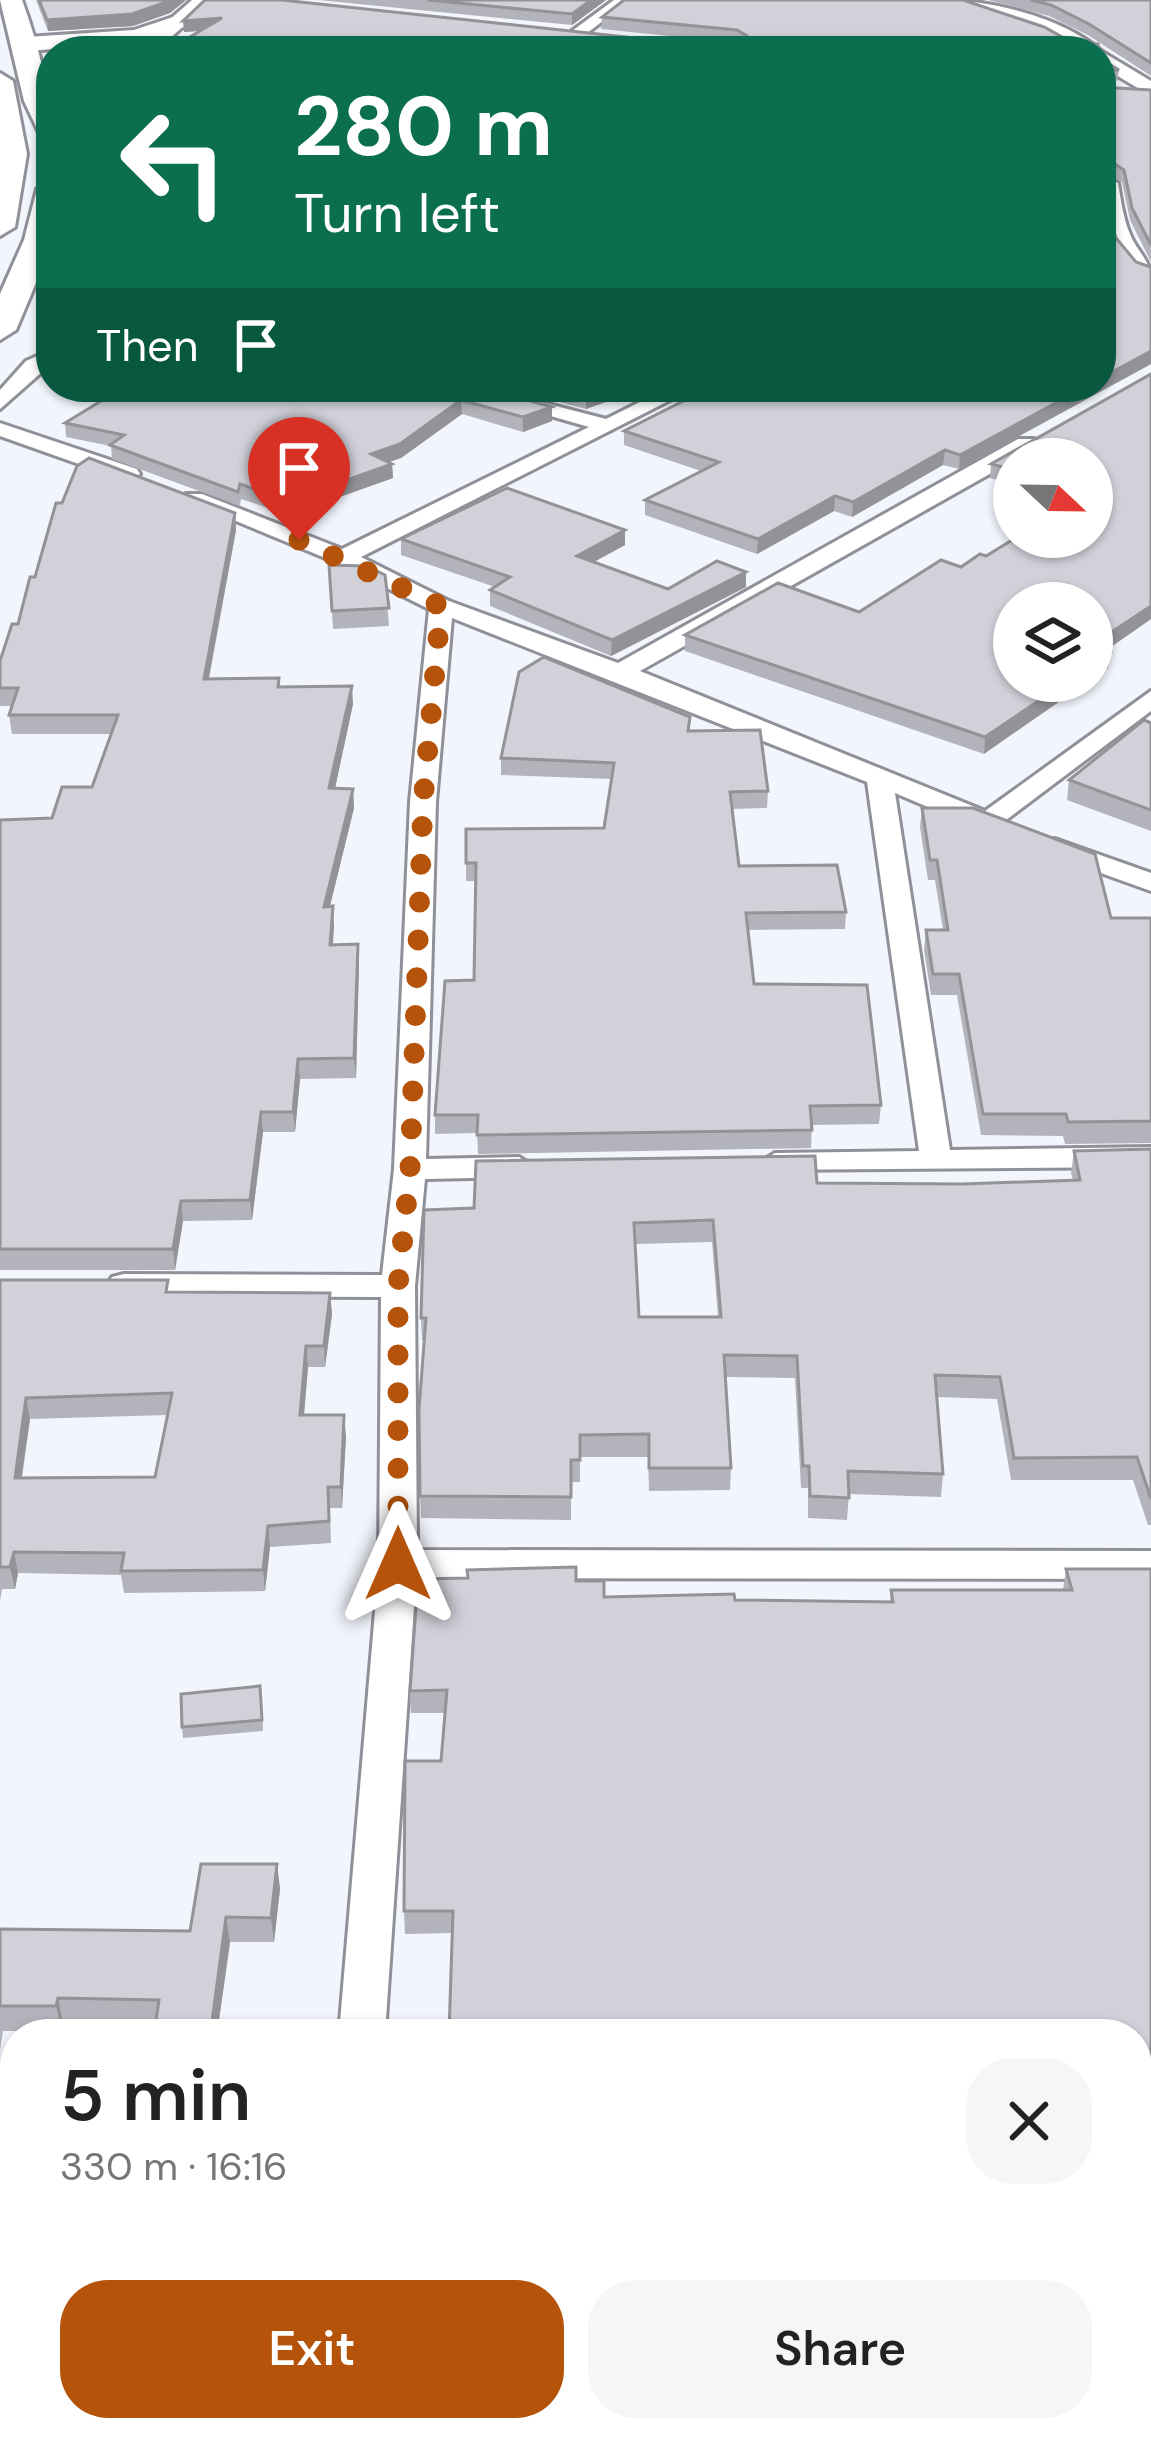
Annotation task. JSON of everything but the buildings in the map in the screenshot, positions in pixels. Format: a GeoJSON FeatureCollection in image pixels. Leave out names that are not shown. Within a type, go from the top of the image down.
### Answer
{"type":"FeatureCollection","features":[{"type":"Feature","properties":{"kind":"main road"},"geometry":{"type":"LineString","coordinates":[[10,0],[36,79]]}},
{"type":"Feature","properties":{"kind":"main road"},"geometry":{"type":"LineString","coordinates":[[125,36],[176,22]]}},
{"type":"Feature","properties":{"kind":"main road"},"geometry":{"type":"LineString","coordinates":[[26,44],[36,43]]}},
{"type":"Feature","properties":{"kind":"main road"},"geometry":{"type":"LineString","coordinates":[[0,81],[13,117],[5,137],[6,168],[13,190],[0,227]]}},
{"type":"Feature","properties":{"kind":"main road"},"geometry":{"type":"LineString","coordinates":[[0,329],[36,247]]}},
{"type":"Feature","properties":{"kind":"street"},"geometry":{"type":"LineString","coordinates":[[161,36],[203,0]]}},
{"type":"Feature","properties":{"kind":"street"},"geometry":{"type":"LineString","coordinates":[[577,34],[623,0]]}},
{"type":"Feature","properties":{"kind":"street"},"geometry":{"type":"LineString","coordinates":[[952,0],[1063,36]]}},
{"type":"Feature","properties":{"kind":"street"},"geometry":{"type":"LineString","coordinates":[[554,32],[600,36]]}},
{"type":"Feature","properties":{"kind":"street"},"geometry":{"type":"LineString","coordinates":[[1116,68],[1151,92]]}},
{"type":"Feature","properties":{"kind":"street"},"geometry":{"type":"LineString","coordinates":[[1118,91],[1151,92]]}},
{"type":"Feature","properties":{"kind":"street"},"geometry":{"type":"LineString","coordinates":[[1116,224],[1131,257],[1151,274]]}},
{"type":"Feature","properties":{"kind":"street"},"geometry":{"type":"LineString","coordinates":[[0,403],[36,364]]}},
{"type":"Feature","properties":{"kind":"street"},"geometry":{"type":"LineString","coordinates":[[515,402],[609,427]]}},
{"type":"Feature","properties":{"kind":"street"},"geometry":{"type":"LineString","coordinates":[[343,557],[657,402]]}},
{"type":"Feature","properties":{"kind":"street"},"geometry":{"type":"LineString","coordinates":[[0,429],[343,557],[441,606],[1151,883]]}},
{"type":"Feature","properties":{"kind":"street"},"geometry":{"type":"LineString","coordinates":[[620,672],[1049,432]]}},
{"type":"Feature","properties":{"kind":"street"},"geometry":{"type":"LineString","coordinates":[[363,2019],[398,1564],[398,1286],[410,1169],[423,802],[441,606]]}},
{"type":"Feature","properties":{"kind":"street"},"geometry":{"type":"LineString","coordinates":[[987,822],[1151,699]]}},
{"type":"Feature","properties":{"kind":"street"},"geometry":{"type":"LineString","coordinates":[[879,776],[936,1161]]}},
{"type":"Feature","properties":{"kind":"street"},"geometry":{"type":"LineString","coordinates":[[745,1164],[1151,1157]]}},
{"type":"Feature","properties":{"kind":"street"},"geometry":{"type":"LineString","coordinates":[[410,1169],[554,1167]]}},
{"type":"Feature","properties":{"kind":"street"},"geometry":{"type":"LineString","coordinates":[[94,1285],[398,1286]]}},
{"type":"Feature","properties":{"kind":"street"},"geometry":{"type":"LineString","coordinates":[[398,1564],[1151,1564]]}},
{"type":"Feature","properties":{"kind":"route"},"geometry":{"type":"LineString","coordinates":[[299,540],[441,606],[423,802],[410,1169],[398,1286],[398,1564]]}}]}
